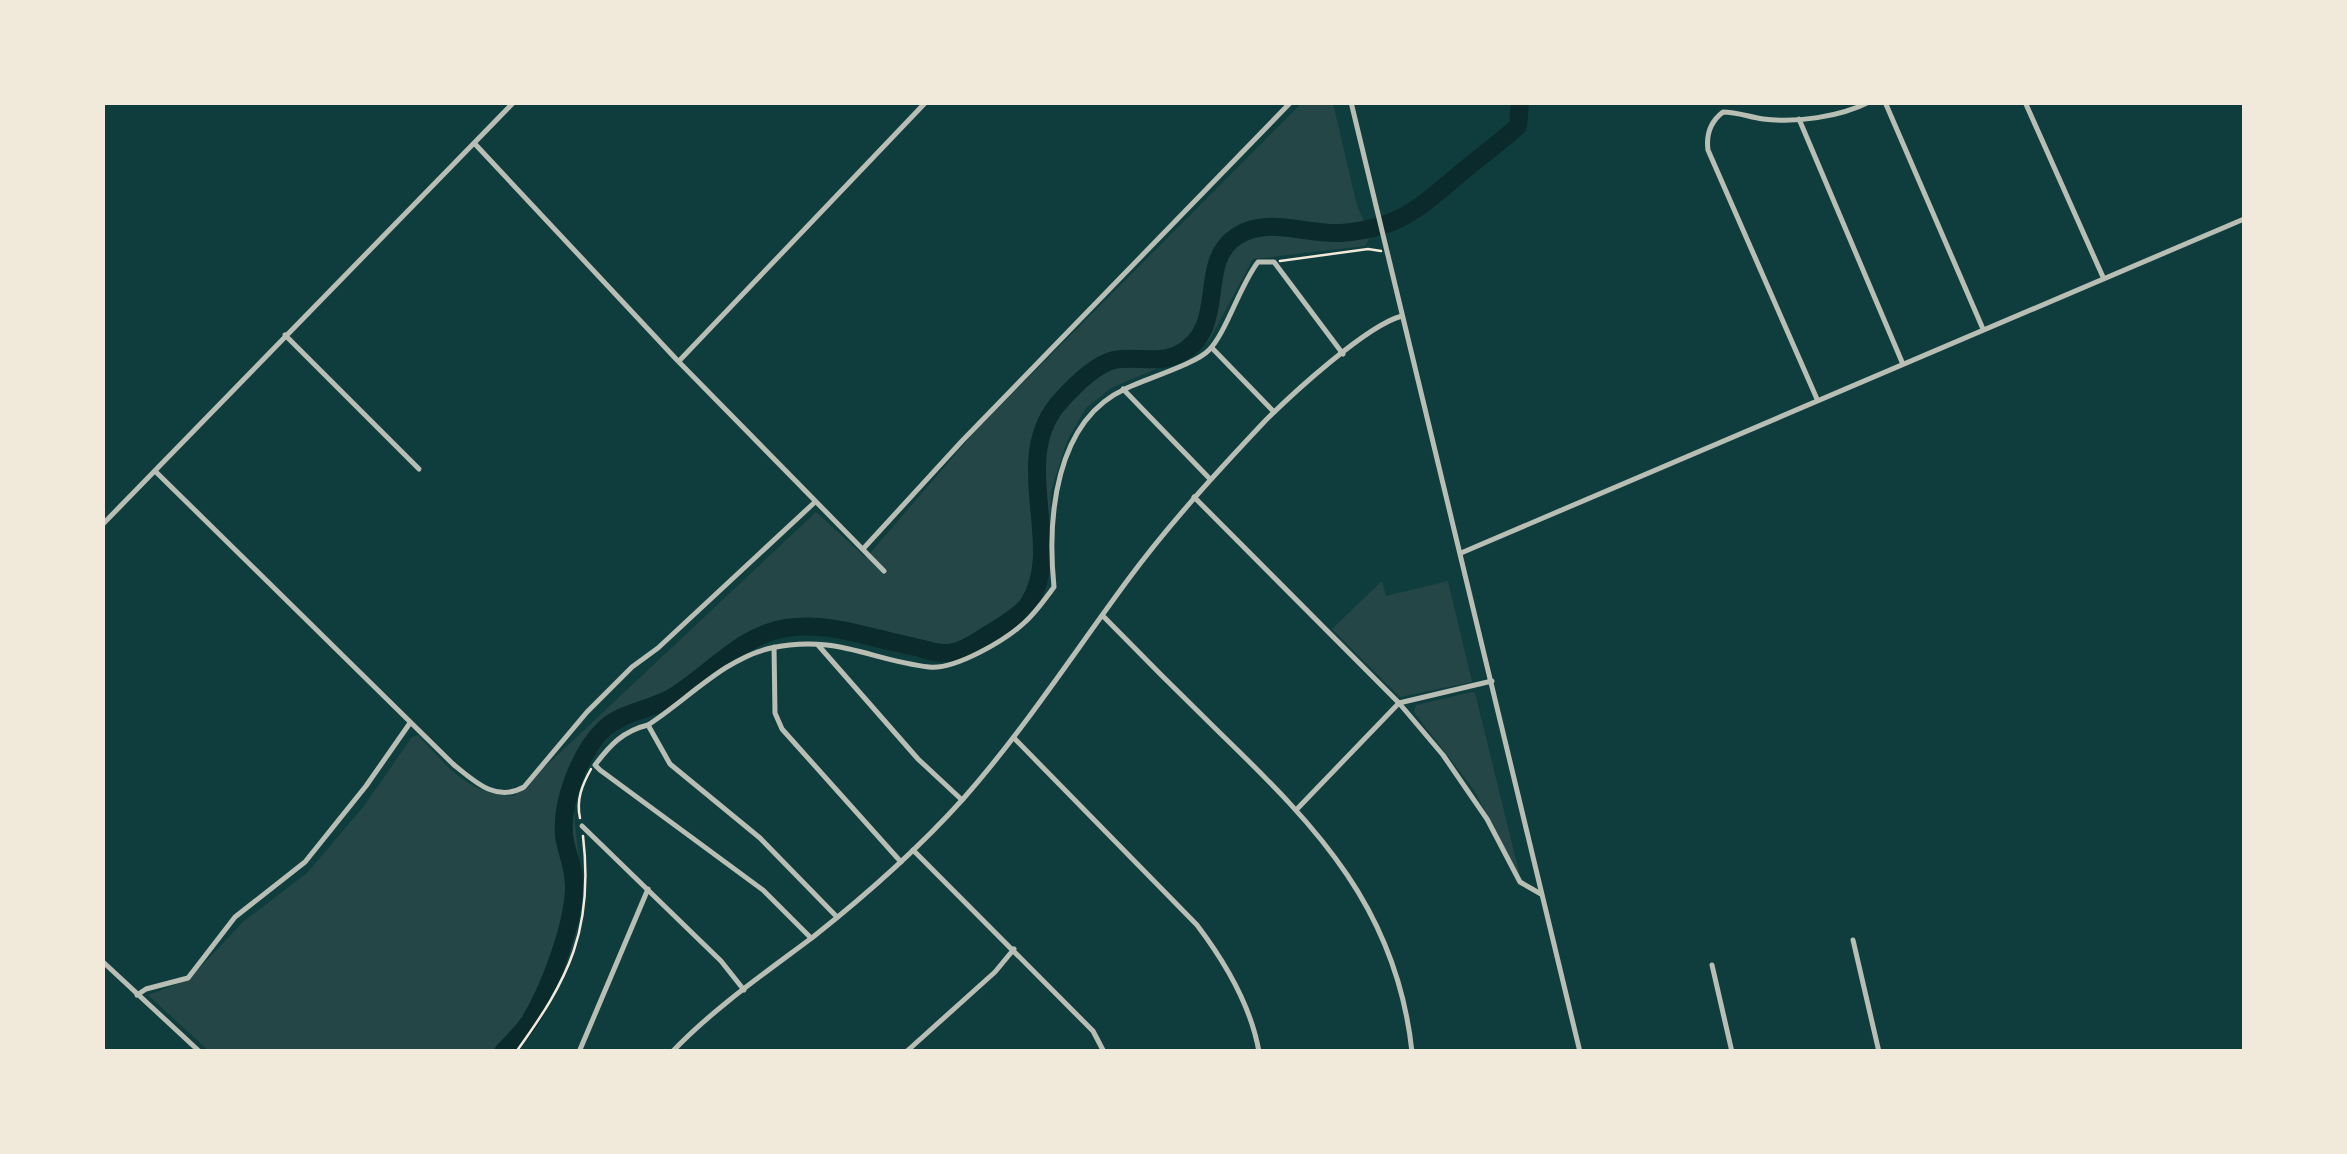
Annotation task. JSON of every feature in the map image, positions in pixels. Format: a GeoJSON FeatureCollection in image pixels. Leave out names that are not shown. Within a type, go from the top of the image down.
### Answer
{"type":"FeatureCollection","features":[{"type":"Feature","properties":{"kind":"street"},"geometry":{"type":"LineString","coordinates":[[102,525],[514,102]]}},
{"type":"Feature","properties":{"kind":"street"},"geometry":{"type":"LineString","coordinates":[[679,361],[926,102]]}},
{"type":"Feature","properties":{"kind":"street"},"geometry":{"type":"LineString","coordinates":[[863,549],[962,441],[1292,102]]}},
{"type":"Feature","properties":{"kind":"street"},"geometry":{"type":"LineString","coordinates":[[1351,102],[1580,1052]]}},
{"type":"Feature","properties":{"kind":"street"},"geometry":{"type":"LineString","coordinates":[[1817,399],[1706,138],[1723,112],[1763,119],[1799,119],[1839,113],[1869,102]]}},
{"type":"Feature","properties":{"kind":"street"},"geometry":{"type":"LineString","coordinates":[[1885,102],[1983,329]]}},
{"type":"Feature","properties":{"kind":"street"},"geometry":{"type":"LineString","coordinates":[[2025,102],[2103,277]]}},
{"type":"Feature","properties":{"kind":"street"},"geometry":{"type":"LineString","coordinates":[[1799,119],[1902,362]]}},
{"type":"Feature","properties":{"kind":"street"},"geometry":{"type":"LineString","coordinates":[[475,144],[884,571]]}},
{"type":"Feature","properties":{"kind":"street"},"geometry":{"type":"LineString","coordinates":[[1460,552],[2244,219]]}},
{"type":"Feature","properties":{"kind":"street"},"geometry":{"type":"LineString","coordinates":[[811,938],[764,890],[610,780],[595,765],[621,736],[648,725],[745,657],[774,648],[816,643],[931,667],[948,666],[1020,626],[1054,587],[1053,515],[1071,446],[1092,410],[1123,389],[1212,348],[1254,267],[1262,260],[1274,262],[1344,354]]}},
{"type":"Feature","properties":{"kind":"street"},"geometry":{"type":"LineString","coordinates":[[672,1052],[837,918],[913,850],[1014,738],[1210,479],[1274,412],[1380,324],[1402,316]]}},
{"type":"Feature","properties":{"kind":"street"},"geometry":{"type":"LineString","coordinates":[[285,335],[419,469]]}},
{"type":"Feature","properties":{"kind":"street"},"geometry":{"type":"LineString","coordinates":[[1212,348],[1274,412]]}},
{"type":"Feature","properties":{"kind":"street"},"geometry":{"type":"LineString","coordinates":[[1123,389],[1210,479]]}},
{"type":"Feature","properties":{"kind":"street"},"geometry":{"type":"LineString","coordinates":[[154,471],[410,723],[479,785],[492,791],[518,791],[632,666],[658,648],[815,502]]}},
{"type":"Feature","properties":{"kind":"street"},"geometry":{"type":"LineString","coordinates":[[1194,497],[1399,703],[1443,755],[1488,820],[1520,882],[1543,895]]}},
{"type":"Feature","properties":{"kind":"street"},"geometry":{"type":"LineString","coordinates":[[1103,616],[1297,808],[1355,885],[1401,981],[1412,1052]]}},
{"type":"Feature","properties":{"kind":"street"},"geometry":{"type":"LineString","coordinates":[[816,643],[918,759],[962,800]]}},
{"type":"Feature","properties":{"kind":"street"},"geometry":{"type":"LineString","coordinates":[[774,648],[776,713],[782,729],[901,862]]}},
{"type":"Feature","properties":{"kind":"street"},"geometry":{"type":"LineString","coordinates":[[1297,808],[1399,703],[1492,681]]}},
{"type":"Feature","properties":{"kind":"street"},"geometry":{"type":"LineString","coordinates":[[137,995],[188,978],[236,917],[305,862],[410,723]]}},
{"type":"Feature","properties":{"kind":"street"},"geometry":{"type":"LineString","coordinates":[[648,725],[670,764],[760,838],[837,918]]}},
{"type":"Feature","properties":{"kind":"street"},"geometry":{"type":"LineString","coordinates":[[1014,738],[1197,926],[1220,955],[1238,990],[1259,1052]]}},
{"type":"Feature","properties":{"kind":"street"},"geometry":{"type":"LineString","coordinates":[[582,826],[721,960],[744,990]]}},
{"type":"Feature","properties":{"kind":"street"},"geometry":{"type":"LineString","coordinates":[[913,850],[1093,1031],[1104,1052]]}},
{"type":"Feature","properties":{"kind":"street"},"geometry":{"type":"LineString","coordinates":[[579,1052],[648,889]]}},
{"type":"Feature","properties":{"kind":"street"},"geometry":{"type":"LineString","coordinates":[[1853,940],[1880,1052]]}},
{"type":"Feature","properties":{"kind":"street"},"geometry":{"type":"LineString","coordinates":[[906,1052],[995,972],[1014,949]]}},
{"type":"Feature","properties":{"kind":"street"},"geometry":{"type":"LineString","coordinates":[[102,961],[200,1052]]}},
{"type":"Feature","properties":{"kind":"street"},"geometry":{"type":"LineString","coordinates":[[1712,965],[1732,1052]]}},
{"type":"Feature","properties":{"kind":"path"},"geometry":{"type":"LineString","coordinates":[[1274,262],[1368,249],[1388,252]]}},
{"type":"Feature","properties":{"kind":"path"},"geometry":{"type":"LineString","coordinates":[[516,1052],[560,987],[582,930],[582,826],[577,807],[584,782],[595,765]]}},
{"type":"Feature","properties":{"kind":"shaded area"},"geometry":{"type":"Polygon","coordinates":[[[1302,103],[1333,103],[1356,202],[1370,237],[1365,246],[1253,259],[1209,341],[1195,352],[1111,388],[1086,408],[1067,441],[1051,491],[1045,591],[1017,625],[946,662],[843,637],[783,633],[759,641],[664,710],[615,730],[584,768],[573,802],[580,871],[577,938],[556,989],[513,1051],[209,1051],[148,995],[188,980],[244,921],[307,873],[364,806],[412,737],[418,735],[471,784],[514,796],[816,512],[866,558],[978,428],[1302,103]]]}},
{"type":"Feature","properties":{"kind":"shaded area"},"geometry":{"type":"Polygon","coordinates":[[[1382,581],[1386,596],[1448,581],[1472,682],[1400,697],[1332,629],[1382,581]]]}},
{"type":"Feature","properties":{"kind":"shaded area"},"geometry":{"type":"Polygon","coordinates":[[[1472,692],[1520,876],[1474,790],[1414,712],[1416,705],[1472,692]]]}},
{"type":"Feature","properties":{"kind":"waterway"},"geometry":{"type":"LineString","coordinates":[[503,1052],[538,1007],[564,940],[574,890],[564,835],[566,808],[580,765],[603,730],[619,719],[676,695],[742,646],[770,632],[819,627],[947,653],[966,647],[1009,622],[1029,603],[1039,581],[1042,556],[1038,453],[1044,428],[1069,392],[1106,363],[1172,357],[1194,343],[1209,312],[1217,262],[1237,236],[1262,227],[1341,233],[1397,220],[1425,203],[1518,126],[1520,102]]}}]}
